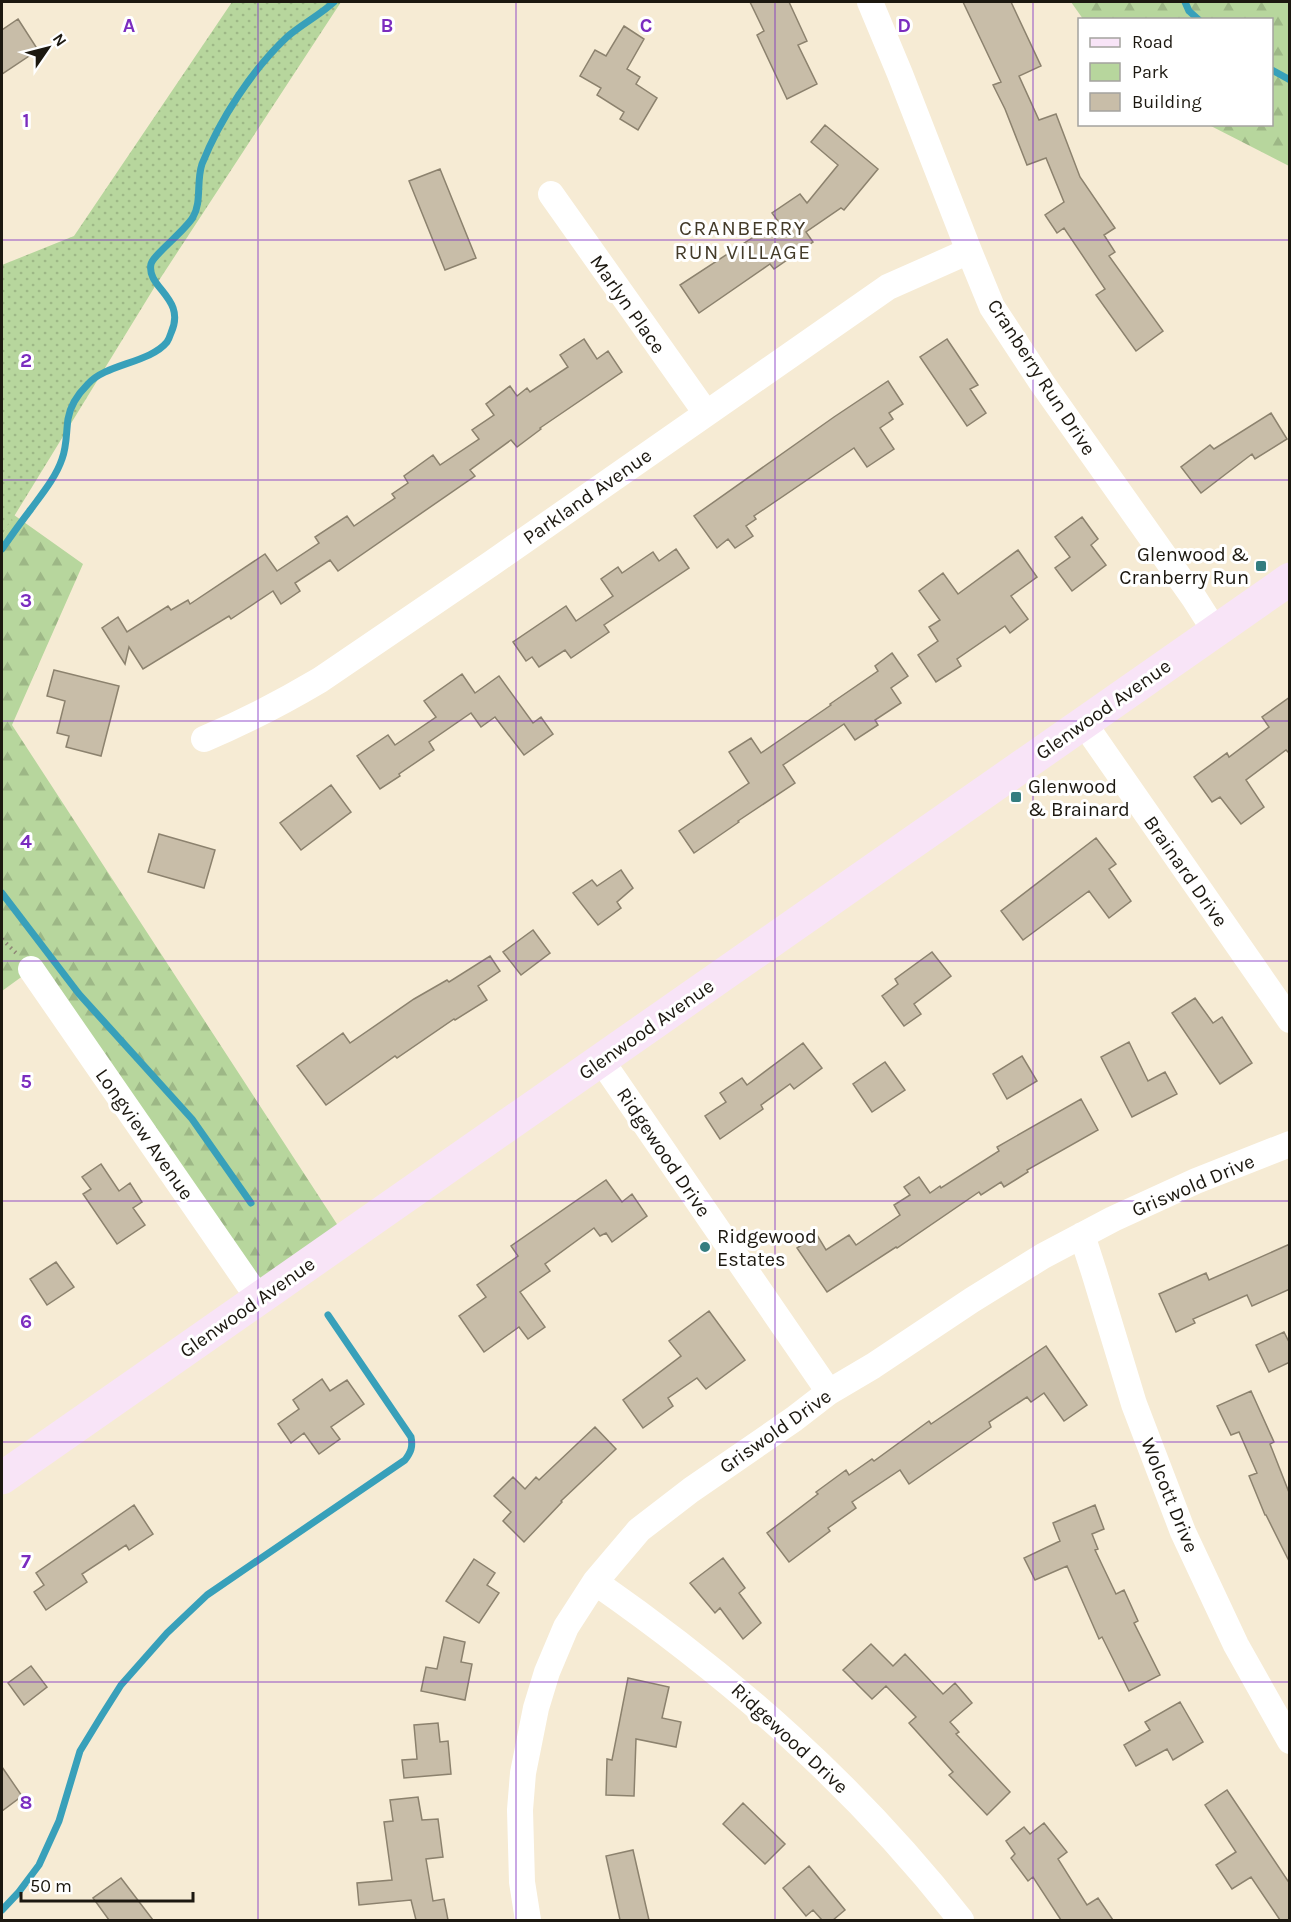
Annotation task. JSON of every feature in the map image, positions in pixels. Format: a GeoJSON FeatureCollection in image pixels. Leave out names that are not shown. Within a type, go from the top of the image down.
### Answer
{"type":"FeatureCollection","features":[{"type":"Feature","properties":{"kind":"street","name":"Cranberry Run Drive"},"geometry":{"type":"LineString","coordinates":[[870,2],[992,307],[1042,383],[1215,631]]}},
{"type":"Feature","properties":{"kind":"street","name":"Marlyn Place"},"geometry":{"type":"LineString","coordinates":[[551,194],[705,413]]}},
{"type":"Feature","properties":{"kind":"street","name":"Parkland Avenue"},"geometry":{"type":"LineString","coordinates":[[204,739],[231,728],[320,680],[888,287],[969,252]]}},
{"type":"Feature","properties":{"kind":"street","name":"Glenwood Avenue"},"geometry":{"type":"LineString","coordinates":[[2,1478],[1290,579]]}},
{"type":"Feature","properties":{"kind":"street","name":"Brainard Drive"},"geometry":{"type":"LineString","coordinates":[[1083,722],[1290,1020]]}},
{"type":"Feature","properties":{"kind":"street","name":"Longview Avenue"},"geometry":{"type":"LineString","coordinates":[[31,969],[259,1299]]}},
{"type":"Feature","properties":{"kind":"street","name":"Ridgewood Drive"},"geometry":{"type":"LineString","coordinates":[[602,1060],[636,1113],[829,1392]]}},
{"type":"Feature","properties":{"kind":"street","name":"Griswold Drive"},"geometry":{"type":"LineString","coordinates":[[528,1920],[522,1882],[520,1810],[523,1773],[536,1708],[559,1641],[595,1582],[639,1530],[691,1490],[829,1392],[1043,1256],[1196,1181],[1290,1144]]}},
{"type":"Feature","properties":{"kind":"street","name":"Wolcott Drive"},"geometry":{"type":"LineString","coordinates":[[1082,1235],[1134,1404],[1183,1532],[1236,1646],[1290,1741]]}},
{"type":"Feature","properties":{"kind":"street","name":"Ridgewood Drive"},"geometry":{"type":"LineString","coordinates":[[595,1582],[709,1666],[758,1706],[860,1803],[961,1920]]}},
{"type":"Feature","properties":{"kind":"green space"},"geometry":{"type":"Polygon","coordinates":[[[232,2],[341,2],[154,288],[2,536],[2,265],[74,236],[232,2]]]}},
{"type":"Feature","properties":{"kind":"green space"},"geometry":{"type":"Polygon","coordinates":[[[1071,2],[1289,2],[1289,166],[1211,126],[1273,126],[1273,18],[1082,18],[1071,2]]]}},
{"type":"Feature","properties":{"kind":"green space"},"geometry":{"type":"Polygon","coordinates":[[[14,515],[83,564],[12,725],[346,1238],[259,1299],[31,970],[2,991],[2,536],[14,515]]]}},
{"type":"Feature","properties":{"kind":"building"},"geometry":{"type":"Polygon","coordinates":[[[750,2],[789,2],[807,41],[798,45],[817,84],[787,99],[757,35],[764,31],[750,2]]]}},
{"type":"Feature","properties":{"kind":"building"},"geometry":{"type":"Polygon","coordinates":[[[963,2],[1011,2],[1041,66],[1019,76],[1039,120],[1056,114],[1080,177],[1115,228],[1104,235],[1115,252],[1109,256],[1163,331],[1136,351],[1096,295],[1105,289],[1064,228],[1057,233],[1045,215],[1064,202],[1046,158],[1027,165],[993,85],[1001,82],[963,2]]]}},
{"type":"Feature","properties":{"kind":"building"},"geometry":{"type":"Polygon","coordinates":[[[18,19],[38,50],[2,74],[2,30],[18,19]]]}},
{"type":"Feature","properties":{"kind":"building"},"geometry":{"type":"Polygon","coordinates":[[[624,26],[644,39],[627,69],[640,77],[636,84],[657,98],[638,130],[620,119],[624,112],[597,95],[601,88],[580,76],[595,50],[606,56],[624,26]]]}},
{"type":"Feature","properties":{"kind":"building"},"geometry":{"type":"Polygon","coordinates":[[[825,125],[878,169],[844,210],[841,208],[806,232],[813,242],[774,269],[770,264],[699,313],[680,285],[778,221],[772,213],[800,194],[807,203],[838,165],[811,142],[825,125]]]}},
{"type":"Feature","properties":{"kind":"building"},"geometry":{"type":"Polygon","coordinates":[[[440,169],[476,258],[445,270],[409,181],[440,169]]]}},
{"type":"Feature","properties":{"kind":"building"},"geometry":{"type":"Polygon","coordinates":[[[584,339],[597,359],[608,351],[622,372],[540,428],[517,447],[511,440],[470,470],[475,476],[338,571],[330,560],[295,583],[300,591],[281,604],[273,591],[231,619],[229,616],[143,669],[129,647],[125,664],[102,628],[118,617],[127,632],[168,606],[171,610],[188,600],[190,604],[265,554],[277,571],[319,543],[315,537],[347,516],[354,526],[395,498],[392,494],[408,483],[404,476],[433,455],[440,465],[479,439],[472,430],[494,415],[486,404],[510,386],[517,396],[527,388],[530,392],[568,367],[560,355],[584,339]]]}},
{"type":"Feature","properties":{"kind":"building"},"geometry":{"type":"Polygon","coordinates":[[[947,339],[978,385],[970,389],[986,413],[967,426],[920,357],[947,339]]]}},
{"type":"Feature","properties":{"kind":"building"},"geometry":{"type":"Polygon","coordinates":[[[888,381],[903,404],[889,413],[893,419],[880,428],[894,449],[867,467],[854,448],[754,516],[756,519],[746,526],[753,536],[735,548],[728,539],[717,548],[694,516],[888,381]]]}},
{"type":"Feature","properties":{"kind":"building"},"geometry":{"type":"Polygon","coordinates":[[[1271,413],[1287,439],[1255,459],[1252,454],[1201,493],[1181,467],[1210,445],[1214,449],[1271,413]]]}},
{"type":"Feature","properties":{"kind":"building"},"geometry":{"type":"Polygon","coordinates":[[[1082,517],[1098,539],[1091,545],[1106,565],[1072,591],[1055,568],[1070,557],[1055,537],[1082,517]]]}},
{"type":"Feature","properties":{"kind":"building"},"geometry":{"type":"Polygon","coordinates":[[[676,549],[689,568],[604,625],[609,632],[571,658],[565,650],[539,667],[532,657],[526,661],[513,642],[566,606],[576,621],[613,596],[601,579],[618,567],[622,573],[653,552],[659,561],[676,549]]]}},
{"type":"Feature","properties":{"kind":"building"},"geometry":{"type":"Polygon","coordinates":[[[1018,550],[1037,577],[1011,596],[1028,619],[1010,633],[1005,626],[957,659],[961,666],[936,682],[918,655],[938,641],[929,627],[940,620],[919,591],[943,573],[958,594],[1018,550]]]}},
{"type":"Feature","properties":{"kind":"building"},"geometry":{"type":"Polygon","coordinates":[[[892,653],[908,676],[891,688],[901,703],[875,720],[878,725],[855,740],[844,724],[783,765],[795,783],[694,853],[679,831],[749,783],[729,752],[751,738],[761,753],[878,671],[875,666],[892,653]]]}},
{"type":"Feature","properties":{"kind":"building"},"geometry":{"type":"Polygon","coordinates":[[[54,670],[119,686],[101,756],[66,747],[69,736],[57,733],[65,701],[47,696],[54,670]]]}},
{"type":"Feature","properties":{"kind":"building"},"geometry":{"type":"Polygon","coordinates":[[[462,674],[475,693],[499,676],[533,723],[541,717],[553,734],[524,755],[495,717],[481,727],[471,713],[429,742],[434,750],[380,789],[357,756],[388,735],[395,745],[436,717],[424,701],[462,674]]]}},
{"type":"Feature","properties":{"kind":"building"},"geometry":{"type":"Polygon","coordinates":[[[1290,697],[1290,754],[1286,750],[1246,780],[1264,807],[1241,824],[1220,797],[1212,802],[1194,777],[1227,753],[1229,757],[1269,727],[1262,717],[1290,697]]]}},
{"type":"Feature","properties":{"kind":"building"},"geometry":{"type":"Polygon","coordinates":[[[331,785],[351,812],[301,850],[280,823],[331,785]]]}},
{"type":"Feature","properties":{"kind":"building"},"geometry":{"type":"Polygon","coordinates":[[[159,834],[215,850],[204,888],[148,872],[159,834]]]}},
{"type":"Feature","properties":{"kind":"building"},"geometry":{"type":"Polygon","coordinates":[[[1096,838],[1116,864],[1109,869],[1131,901],[1109,918],[1089,891],[1023,940],[1001,911],[1096,838]]]}},
{"type":"Feature","properties":{"kind":"building"},"geometry":{"type":"Polygon","coordinates":[[[621,870],[633,888],[617,902],[621,908],[598,925],[573,893],[592,880],[597,886],[621,870]]]}},
{"type":"Feature","properties":{"kind":"building"},"geometry":{"type":"Polygon","coordinates":[[[533,930],[550,953],[521,975],[503,952],[533,930]]]}},
{"type":"Feature","properties":{"kind":"building"},"geometry":{"type":"Polygon","coordinates":[[[932,952],[951,976],[914,1004],[921,1014],[904,1026],[882,996],[898,984],[895,979],[932,952]]]}},
{"type":"Feature","properties":{"kind":"building"},"geometry":{"type":"Polygon","coordinates":[[[490,956],[500,971],[478,986],[487,1000],[454,1019],[397,1058],[395,1056],[326,1105],[297,1066],[343,1033],[350,1043],[414,999],[447,980],[449,982],[490,956]]]}},
{"type":"Feature","properties":{"kind":"building"},"geometry":{"type":"Polygon","coordinates":[[[1195,998],[1213,1023],[1222,1017],[1252,1063],[1220,1084],[1172,1013],[1195,998]]]}},
{"type":"Feature","properties":{"kind":"building"},"geometry":{"type":"Polygon","coordinates":[[[1129,1042],[1148,1081],[1165,1072],[1177,1094],[1132,1117],[1101,1057],[1129,1042]]]}},
{"type":"Feature","properties":{"kind":"building"},"geometry":{"type":"Polygon","coordinates":[[[803,1043],[822,1068],[794,1089],[790,1084],[761,1105],[763,1109],[720,1139],[705,1116],[726,1102],[720,1093],[742,1078],[747,1085],[803,1043]]]}},
{"type":"Feature","properties":{"kind":"building"},"geometry":{"type":"Polygon","coordinates":[[[1022,1056],[1037,1081],[1007,1099],[993,1074],[1022,1056]]]}},
{"type":"Feature","properties":{"kind":"building"},"geometry":{"type":"Polygon","coordinates":[[[885,1062],[905,1090],[872,1112],[853,1084],[885,1062]]]}},
{"type":"Feature","properties":{"kind":"building"},"geometry":{"type":"Polygon","coordinates":[[[1081,1099],[1098,1130],[1027,1170],[1028,1172],[1004,1187],[1001,1182],[981,1195],[979,1192],[827,1292],[797,1248],[817,1235],[826,1250],[849,1235],[856,1245],[900,1215],[894,1205],[910,1195],[904,1187],[919,1177],[930,1193],[940,1186],[941,1188],[999,1151],[997,1147],[1081,1099]]]}},
{"type":"Feature","properties":{"kind":"building"},"geometry":{"type":"Polygon","coordinates":[[[101,1164],[119,1191],[130,1183],[142,1202],[133,1208],[145,1225],[117,1244],[83,1194],[91,1189],[82,1177],[101,1164]]]}},
{"type":"Feature","properties":{"kind":"building"},"geometry":{"type":"Polygon","coordinates":[[[606,1180],[622,1202],[632,1194],[647,1216],[612,1242],[606,1233],[600,1236],[594,1228],[545,1264],[550,1271],[520,1292],[545,1327],[528,1339],[519,1327],[484,1352],[459,1316],[486,1297],[477,1285],[518,1256],[511,1246],[606,1180]]]}},
{"type":"Feature","properties":{"kind":"building"},"geometry":{"type":"Polygon","coordinates":[[[1290,1244],[1290,1289],[1252,1306],[1247,1295],[1193,1319],[1195,1323],[1176,1332],[1159,1294],[1206,1273],[1209,1280],[1290,1244]]]}},
{"type":"Feature","properties":{"kind":"building"},"geometry":{"type":"Polygon","coordinates":[[[56,1262],[74,1287],[47,1305],[30,1279],[56,1262]]]}},
{"type":"Feature","properties":{"kind":"building"},"geometry":{"type":"Polygon","coordinates":[[[709,1311],[745,1360],[706,1389],[697,1378],[668,1398],[673,1406],[643,1428],[623,1400],[681,1356],[669,1341],[709,1311]]]}},
{"type":"Feature","properties":{"kind":"building"},"geometry":{"type":"Polygon","coordinates":[[[1284,1332],[1290,1344],[1290,1362],[1269,1372],[1256,1345],[1284,1332]]]}},
{"type":"Feature","properties":{"kind":"building"},"geometry":{"type":"Polygon","coordinates":[[[1046,1346],[1087,1405],[1064,1421],[1044,1393],[1031,1402],[1027,1397],[989,1422],[991,1427],[909,1484],[900,1470],[852,1502],[856,1508],[828,1528],[830,1531],[789,1562],[767,1533],[846,1470],[849,1475],[872,1459],[874,1461],[929,1421],[931,1424],[1046,1346]]]}},
{"type":"Feature","properties":{"kind":"building"},"geometry":{"type":"Polygon","coordinates":[[[322,1379],[330,1391],[347,1380],[364,1404],[331,1427],[340,1439],[319,1454],[304,1433],[291,1443],[278,1424],[299,1409],[293,1400],[322,1379]]]}},
{"type":"Feature","properties":{"kind":"building"},"geometry":{"type":"Polygon","coordinates":[[[1251,1391],[1274,1442],[1270,1444],[1290,1495],[1290,1563],[1265,1515],[1249,1476],[1257,1473],[1239,1432],[1231,1435],[1217,1406],[1251,1391]]]}},
{"type":"Feature","properties":{"kind":"building"},"geometry":{"type":"Polygon","coordinates":[[[595,1427],[616,1449],[561,1501],[524,1542],[503,1521],[511,1512],[494,1496],[513,1477],[525,1489],[536,1477],[539,1480],[595,1427]]]}},
{"type":"Feature","properties":{"kind":"building"},"geometry":{"type":"Polygon","coordinates":[[[134,1505],[153,1534],[129,1550],[126,1545],[82,1574],[87,1582],[46,1610],[34,1592],[44,1585],[36,1573],[134,1505]]]}},
{"type":"Feature","properties":{"kind":"building"},"geometry":{"type":"Polygon","coordinates":[[[1095,1505],[1104,1529],[1092,1534],[1098,1549],[1095,1550],[1116,1594],[1124,1590],[1138,1621],[1134,1623],[1160,1675],[1129,1691],[1102,1637],[1099,1639],[1067,1566],[1035,1580],[1024,1558],[1060,1541],[1053,1523],[1095,1505]]]}},
{"type":"Feature","properties":{"kind":"building"},"geometry":{"type":"Polygon","coordinates":[[[723,1558],[745,1588],[739,1593],[761,1623],[743,1639],[720,1608],[715,1613],[690,1583],[723,1558]]]}},
{"type":"Feature","properties":{"kind":"building"},"geometry":{"type":"Polygon","coordinates":[[[474,1559],[495,1573],[487,1585],[499,1593],[479,1623],[446,1601],[474,1559]]]}},
{"type":"Feature","properties":{"kind":"building"},"geometry":{"type":"Polygon","coordinates":[[[444,1637],[465,1642],[461,1662],[472,1664],[465,1700],[421,1691],[426,1667],[437,1669],[444,1637]]]}},
{"type":"Feature","properties":{"kind":"building"},"geometry":{"type":"Polygon","coordinates":[[[871,1644],[893,1666],[905,1654],[943,1694],[955,1683],[972,1703],[950,1722],[959,1732],[956,1734],[1010,1792],[987,1815],[949,1775],[953,1772],[909,1723],[916,1717],[886,1686],[872,1699],[843,1670],[871,1644]]]}},
{"type":"Feature","properties":{"kind":"building"},"geometry":{"type":"Polygon","coordinates":[[[31,1666],[47,1687],[24,1705],[8,1683],[31,1666]]]}},
{"type":"Feature","properties":{"kind":"building"},"geometry":{"type":"Polygon","coordinates":[[[628,1678],[669,1687],[662,1718],[681,1722],[676,1747],[636,1739],[634,1796],[606,1795],[607,1759],[612,1760],[628,1678]]]}},
{"type":"Feature","properties":{"kind":"building"},"geometry":{"type":"Polygon","coordinates":[[[1180,1702],[1203,1742],[1173,1760],[1167,1749],[1136,1766],[1124,1745],[1150,1730],[1145,1722],[1180,1702]]]}},
{"type":"Feature","properties":{"kind":"building"},"geometry":{"type":"Polygon","coordinates":[[[438,1723],[440,1742],[448,1741],[451,1774],[404,1778],[402,1760],[417,1759],[414,1725],[438,1723]]]}},
{"type":"Feature","properties":{"kind":"building"},"geometry":{"type":"Polygon","coordinates":[[[2,1767],[22,1796],[2,1811],[2,1767]]]}},
{"type":"Feature","properties":{"kind":"building"},"geometry":{"type":"Polygon","coordinates":[[[1227,1790],[1290,1884],[1290,1920],[1280,1920],[1251,1877],[1232,1889],[1216,1865],[1236,1852],[1205,1805],[1227,1790]]]}},
{"type":"Feature","properties":{"kind":"building"},"geometry":{"type":"Polygon","coordinates":[[[418,1797],[422,1820],[438,1819],[443,1857],[426,1859],[433,1901],[444,1899],[448,1920],[416,1920],[411,1900],[359,1905],[357,1883],[392,1880],[384,1822],[393,1821],[390,1800],[418,1797]]]}},
{"type":"Feature","properties":{"kind":"building"},"geometry":{"type":"Polygon","coordinates":[[[743,1803],[785,1844],[765,1864],[723,1824],[743,1803]]]}},
{"type":"Feature","properties":{"kind":"building"},"geometry":{"type":"Polygon","coordinates":[[[1044,1823],[1067,1852],[1058,1859],[1087,1905],[1098,1898],[1113,1920],[1061,1920],[1033,1877],[1028,1881],[1011,1858],[1015,1854],[1006,1841],[1024,1827],[1030,1834],[1044,1823]]]}},
{"type":"Feature","properties":{"kind":"building"},"geometry":{"type":"Polygon","coordinates":[[[633,1850],[649,1920],[620,1920],[606,1856],[633,1850]]]}},
{"type":"Feature","properties":{"kind":"building"},"geometry":{"type":"Polygon","coordinates":[[[809,1866],[845,1910],[833,1920],[822,1920],[813,1910],[806,1916],[783,1888],[809,1866]]]}},
{"type":"Feature","properties":{"kind":"building"},"geometry":{"type":"Polygon","coordinates":[[[121,1878],[153,1920],[109,1920],[93,1898],[121,1878]]]}},
{"type":"Feature","properties":{"kind":"waterway"},"geometry":{"type":"LineString","coordinates":[[2,549],[56,472],[65,449],[69,414],[81,391],[96,377],[150,355],[168,341],[175,321],[174,311],[154,280],[151,264],[193,217],[196,211],[202,164],[218,130],[249,80],[287,37],[334,2]]}},
{"type":"Feature","properties":{"kind":"waterway"},"geometry":{"type":"LineString","coordinates":[[1185,2],[1189,11],[1197,18]]}},
{"type":"Feature","properties":{"kind":"waterway"},"geometry":{"type":"LineString","coordinates":[[1273,71],[1290,80]]}},
{"type":"Feature","properties":{"kind":"waterway"},"geometry":{"type":"LineString","coordinates":[[2,893],[79,994],[192,1119],[251,1203]]}},
{"type":"Feature","properties":{"kind":"waterway"},"geometry":{"type":"LineString","coordinates":[[2,1910],[39,1865],[59,1821],[80,1751],[121,1685],[167,1633],[207,1595],[405,1460],[409,1454],[412,1447],[411,1437],[328,1315]]}},
{"type":"Feature","properties":{"kind":"place","name":"Glenwood & Cranberry Run"},"geometry":{"type":"Point","coordinates":[1261,566]}},
{"type":"Feature","properties":{"kind":"place","name":"Glenwood & Brainard"},"geometry":{"type":"Point","coordinates":[1016,797]}},
{"type":"Feature","properties":{"kind":"place","name":"Ridgewood Estates"},"geometry":{"type":"Point","coordinates":[705,1247]}},
{"type":"Feature","properties":{"kind":"district","name":"CRANBERRY RUN VILLAGE"},"geometry":{"type":"Point","coordinates":[743,240]}}]}
